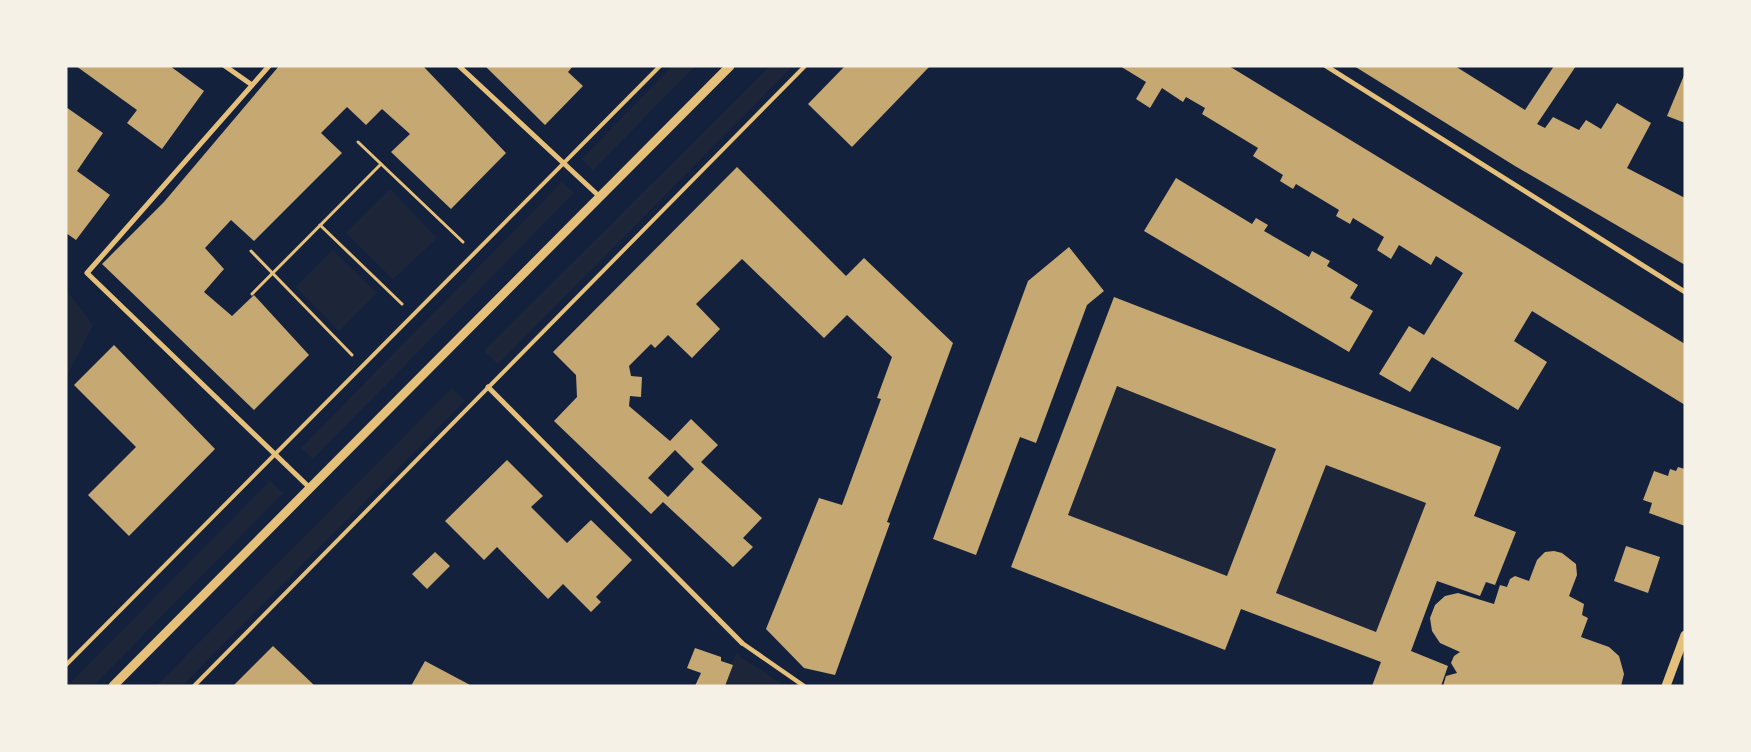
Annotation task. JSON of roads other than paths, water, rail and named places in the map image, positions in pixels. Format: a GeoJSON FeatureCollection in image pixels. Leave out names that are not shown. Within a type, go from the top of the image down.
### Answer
{"type":"FeatureCollection","features":[{"type":"Feature","properties":{"kind":"street"},"geometry":{"type":"LineString","coordinates":[[225,66],[252,85]]}},
{"type":"Feature","properties":{"kind":"street"},"geometry":{"type":"LineString","coordinates":[[269,66],[87,273],[310,488]]}},
{"type":"Feature","properties":{"kind":"street"},"geometry":{"type":"LineString","coordinates":[[459,66],[600,197]]}},
{"type":"Feature","properties":{"kind":"street"},"geometry":{"type":"LineString","coordinates":[[113,686],[730,66]]}},
{"type":"Feature","properties":{"kind":"street"},"geometry":{"type":"LineString","coordinates":[[1326,66],[1685,292]]}},
{"type":"Feature","properties":{"kind":"street"},"geometry":{"type":"LineString","coordinates":[[488,387],[742,643],[804,686]]}},
{"type":"Feature","properties":{"kind":"street"},"geometry":{"type":"LineString","coordinates":[[1666,686],[1685,635]]}},
{"type":"Feature","properties":{"kind":"lane"},"geometry":{"type":"LineString","coordinates":[[66,665],[660,66]]}},
{"type":"Feature","properties":{"kind":"lane"},"geometry":{"type":"LineString","coordinates":[[194,686],[805,66]]}}]}
